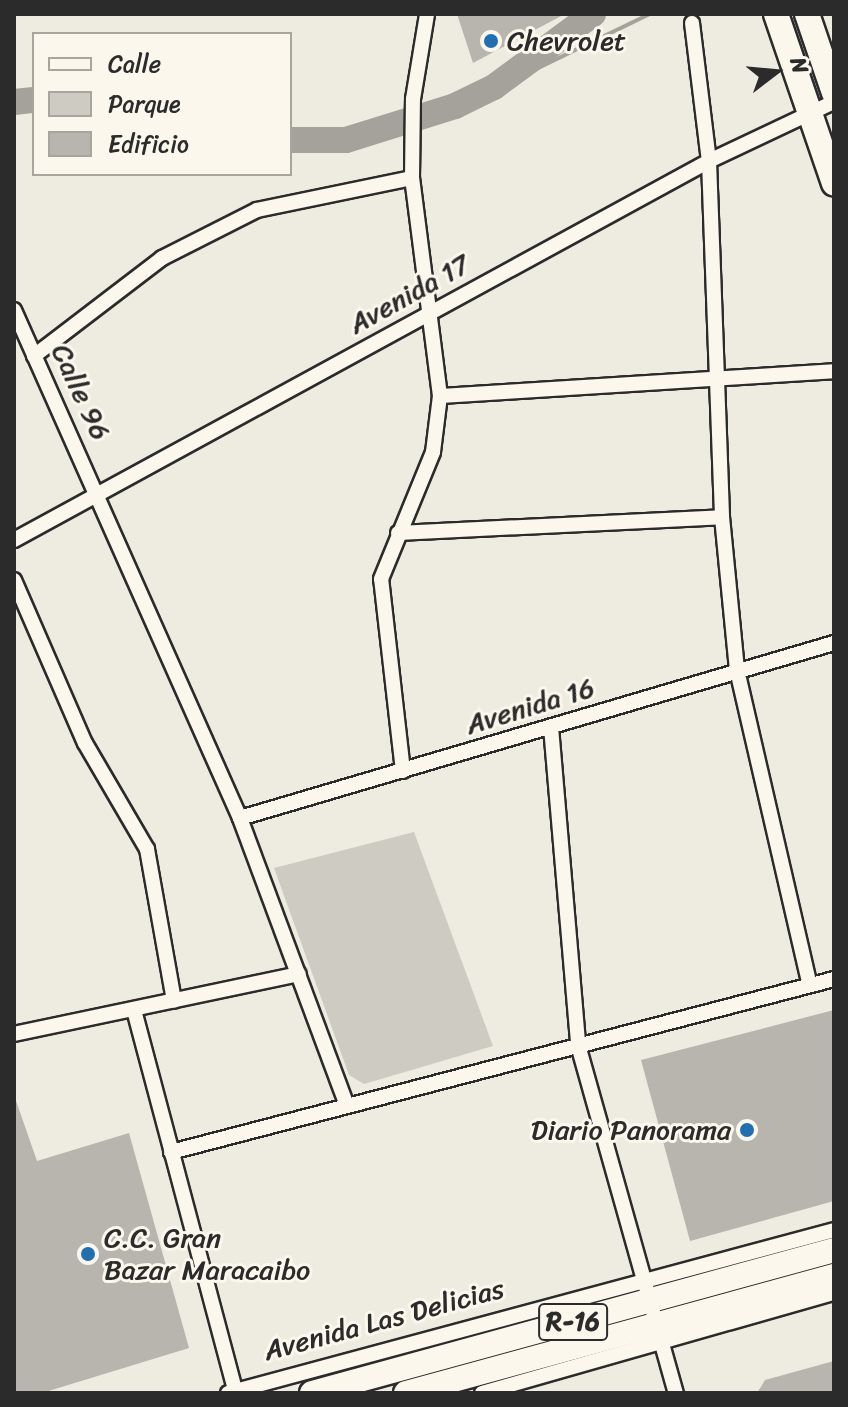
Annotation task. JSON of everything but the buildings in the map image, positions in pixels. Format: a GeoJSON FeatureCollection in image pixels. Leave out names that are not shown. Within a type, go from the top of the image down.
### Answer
{"type":"FeatureCollection","features":[{"type":"Feature","properties":{"kind":"main road"},"geometry":{"type":"LineString","coordinates":[[776,14],[834,183]]}},
{"type":"Feature","properties":{"kind":"main road"},"geometry":{"type":"LineString","coordinates":[[807,14],[834,93]]}},
{"type":"Feature","properties":{"kind":"main road","name":"Avenida Las Delicias"},"geometry":{"type":"LineString","coordinates":[[312,1393],[648,1291],[834,1250]]}},
{"type":"Feature","properties":{"kind":"main road","name":"R-16"},"geometry":{"type":"LineString","coordinates":[[406,1393],[661,1333],[834,1276]]}},
{"type":"Feature","properties":{"kind":"street"},"geometry":{"type":"LineString","coordinates":[[403,771],[381,579],[433,452],[440,396],[412,178],[413,99],[427,14]]}},
{"type":"Feature","properties":{"kind":"street"},"geometry":{"type":"LineString","coordinates":[[692,23],[709,161],[721,382],[722,517],[737,670],[809,983]]}},
{"type":"Feature","properties":{"kind":"street","name":"Avenida 17"},"geometry":{"type":"LineString","coordinates":[[14,540],[101,496],[427,313],[709,161],[809,111],[834,102]]}},
{"type":"Feature","properties":{"kind":"street"},"geometry":{"type":"LineString","coordinates":[[34,356],[162,258],[257,210],[412,178]]}},
{"type":"Feature","properties":{"kind":"street","name":"Calle 96"},"geometry":{"type":"LineString","coordinates":[[14,310],[101,496],[240,818],[347,1105]]}},
{"type":"Feature","properties":{"kind":"street"},"geometry":{"type":"LineString","coordinates":[[440,396],[721,382],[834,371]]}},
{"type":"Feature","properties":{"kind":"street"},"geometry":{"type":"LineString","coordinates":[[398,533],[722,517]]}},
{"type":"Feature","properties":{"kind":"street"},"geometry":{"type":"LineString","coordinates":[[14,580],[85,743],[147,849],[174,1001]]}},
{"type":"Feature","properties":{"kind":"street","name":"Avenida 16"},"geometry":{"type":"LineString","coordinates":[[240,818],[834,643]]}},
{"type":"Feature","properties":{"kind":"street"},"geometry":{"type":"LineString","coordinates":[[551,727],[578,1045],[676,1393]]}},
{"type":"Feature","properties":{"kind":"street"},"geometry":{"type":"LineString","coordinates":[[14,1034],[299,974]]}},
{"type":"Feature","properties":{"kind":"street"},"geometry":{"type":"LineString","coordinates":[[171,1152],[809,983],[834,979]]}},
{"type":"Feature","properties":{"kind":"street"},"geometry":{"type":"LineString","coordinates":[[134,1010],[233,1392]]}},
{"type":"Feature","properties":{"kind":"street","name":"Avenida Las Delicias"},"geometry":{"type":"LineString","coordinates":[[233,1392],[648,1291],[834,1230]]}},
{"type":"Feature","properties":{"kind":"street","name":"R-16"},"geometry":{"type":"LineString","coordinates":[[482,1393],[661,1333],[834,1293]]}},
{"type":"Feature","properties":{"kind":"green space"},"geometry":{"type":"Polygon","coordinates":[[[414,832],[493,1046],[364,1084],[349,1075],[274,868],[414,832]]]}},
{"type":"Feature","properties":{"kind":"waterway"},"geometry":{"type":"LineString","coordinates":[[292,140],[346,140],[455,106],[494,87],[593,14]]}},
{"type":"Feature","properties":{"kind":"waterway"},"geometry":{"type":"LineString","coordinates":[[418,126],[650,14]]}},
{"type":"Feature","properties":{"kind":"waterway"},"geometry":{"type":"LineString","coordinates":[[14,102],[32,100]]}},
{"type":"Feature","properties":{"kind":"waterway"},"geometry":{"type":"LineString","coordinates":[[14,106],[32,102]]}},
{"type":"Feature","properties":{"kind":"waterway"},"geometry":{"type":"LineString","coordinates":[[292,139],[410,129]]}},
{"type":"Feature","properties":{"kind":"place","name":"Chevrolet"},"geometry":{"type":"Point","coordinates":[491,41]}},
{"type":"Feature","properties":{"kind":"place","name":"Diario Panorama"},"geometry":{"type":"Point","coordinates":[747,1130]}},
{"type":"Feature","properties":{"kind":"place","name":"C.C. Gran Bazar Maracaibo"},"geometry":{"type":"Point","coordinates":[88,1254]}}]}
